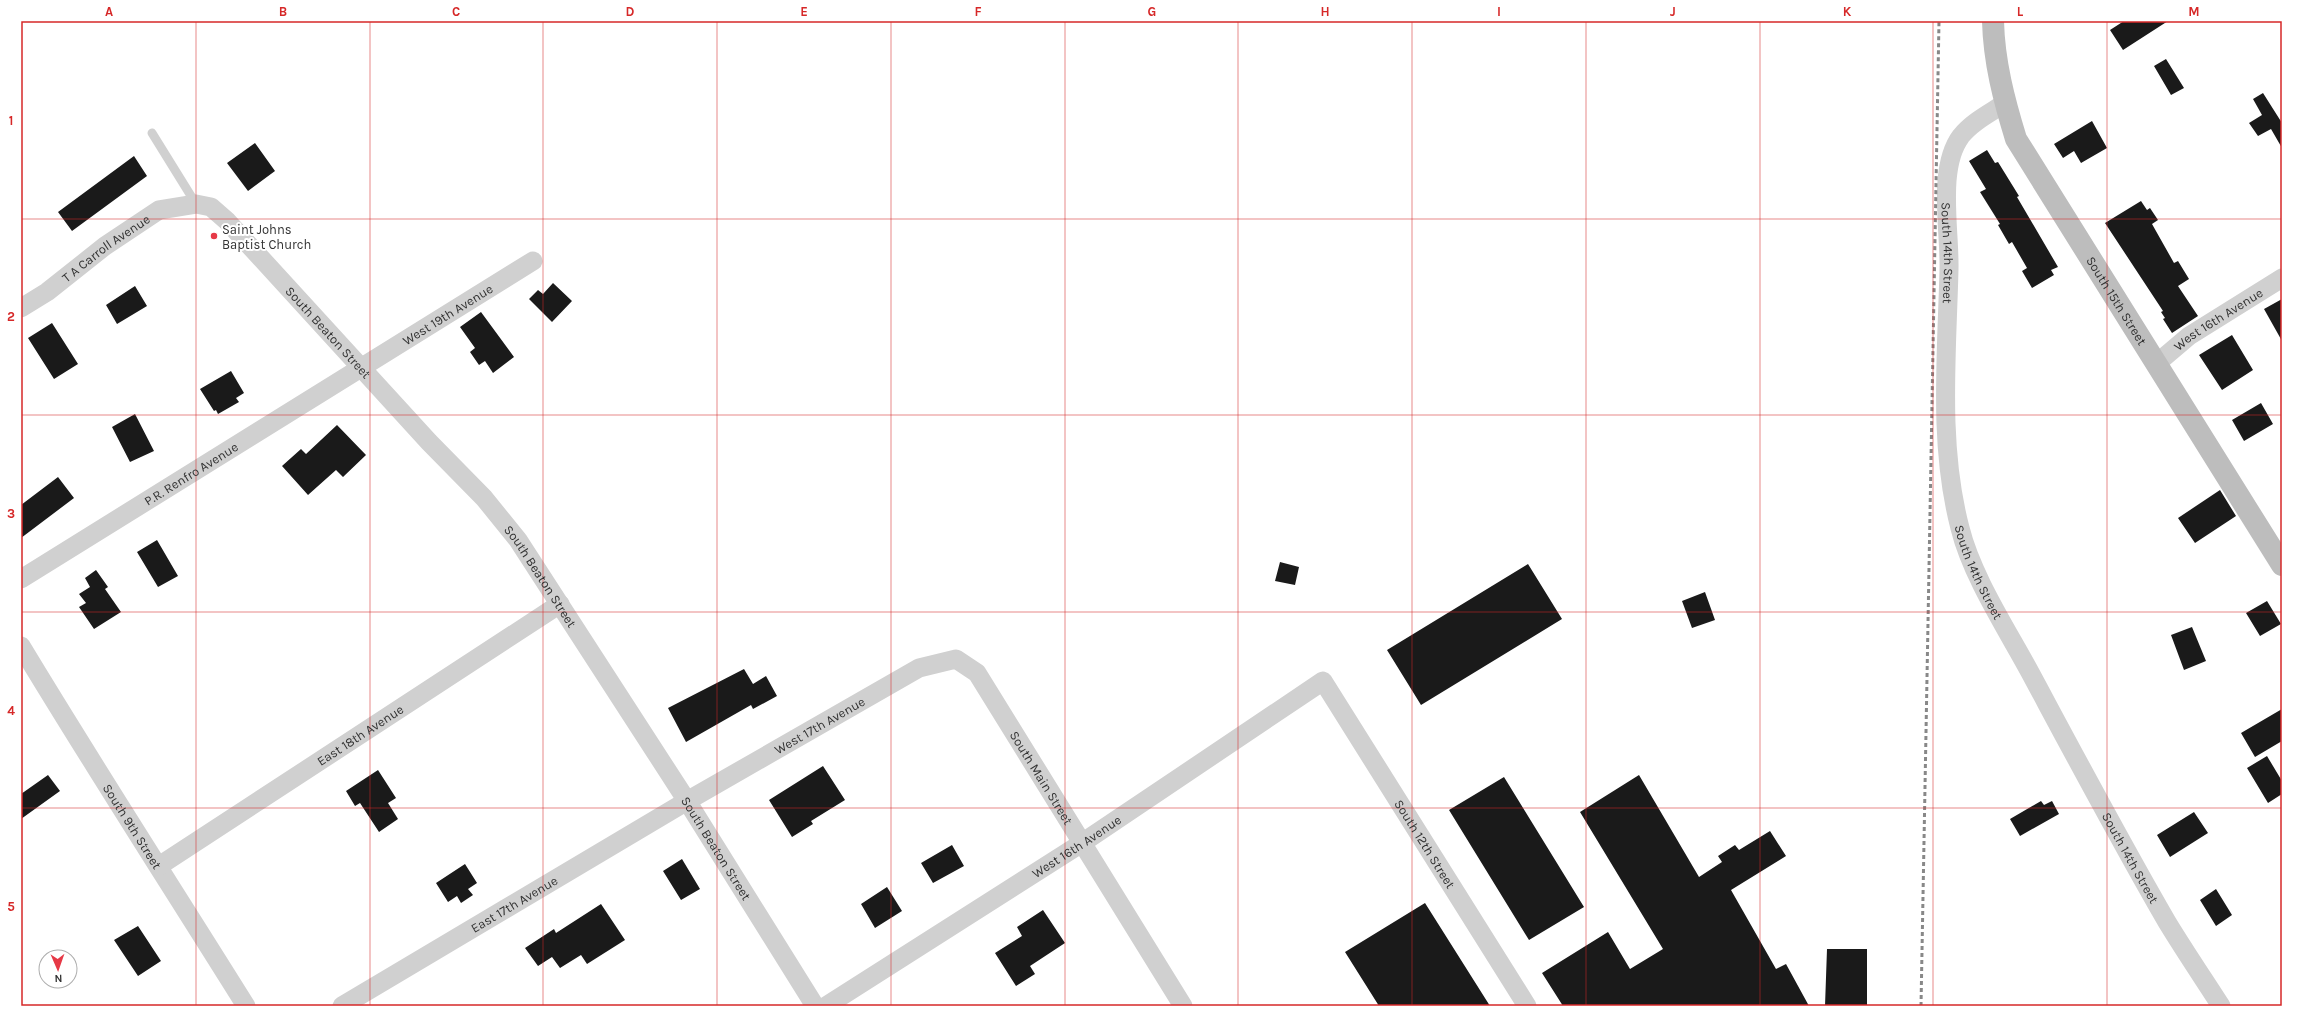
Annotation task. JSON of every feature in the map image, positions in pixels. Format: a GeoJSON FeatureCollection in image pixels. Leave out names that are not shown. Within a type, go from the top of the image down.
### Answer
{"type":"FeatureCollection","features":[{"type":"Feature","properties":{"kind":"main road","name":"South 15th Street"},"geometry":{"type":"LineString","coordinates":[[1993,21],[1994,47],[2005,103],[2016,139],[2038,177],[2282,565]]}},
{"type":"Feature","properties":{"kind":"street","name":"South 14th Street"},"geometry":{"type":"LineString","coordinates":[[2005,103],[1972,125],[1960,138],[1950,159],[1947,178],[1950,249],[1947,360],[1948,456],[1960,528],[1974,568],[2058,724],[2168,923],[2221,1006]]}},
{"type":"Feature","properties":{"kind":"street","name":"T A Carroll Avenue"},"geometry":{"type":"LineString","coordinates":[[21,308],[47,292],[105,246],[159,210],[196,204]]}},
{"type":"Feature","properties":{"kind":"street","name":"South Beaton Street"},"geometry":{"type":"LineString","coordinates":[[196,204],[211,207],[227,221],[429,442],[484,498],[518,540],[687,801],[815,1006]]}},
{"type":"Feature","properties":{"kind":"street","name":"West 19th Avenue"},"geometry":{"type":"LineString","coordinates":[[361,368],[533,261]]}},
{"type":"Feature","properties":{"kind":"street","name":"West 16th Avenue"},"geometry":{"type":"LineString","coordinates":[[2156,364],[2189,336],[2282,278]]}},
{"type":"Feature","properties":{"kind":"street","name":"P.R. Renfro Avenue"},"geometry":{"type":"LineString","coordinates":[[21,579],[361,368]]}},
{"type":"Feature","properties":{"kind":"street","name":"East 18th Avenue"},"geometry":{"type":"LineString","coordinates":[[159,866],[560,604]]}},
{"type":"Feature","properties":{"kind":"street","name":"South 9th Street"},"geometry":{"type":"LineString","coordinates":[[21,646],[108,789],[159,866],[246,1006]]}},
{"type":"Feature","properties":{"kind":"street","name":"West 17th Avenue"},"geometry":{"type":"LineString","coordinates":[[687,801],[919,668],[956,660]]}},
{"type":"Feature","properties":{"kind":"street","name":"South Main Street"},"geometry":{"type":"LineString","coordinates":[[956,660],[977,673],[1183,1006]]}},
{"type":"Feature","properties":{"kind":"street","name":"West 16th Avenue"},"geometry":{"type":"LineString","coordinates":[[826,1006],[1082,843],[1323,682]]}},
{"type":"Feature","properties":{"kind":"street","name":"South 12th Street"},"geometry":{"type":"LineString","coordinates":[[1323,682],[1527,1006]]}},
{"type":"Feature","properties":{"kind":"street","name":"East 17th Avenue"},"geometry":{"type":"LineString","coordinates":[[342,1006],[687,801]]}},
{"type":"Feature","properties":{"kind":"lane"},"geometry":{"type":"LineString","coordinates":[[152,133],[196,204]]}},
{"type":"Feature","properties":{"kind":"building"},"geometry":{"type":"Polygon","coordinates":[[[2124,21],[2168,21],[2123,50],[2110,30],[2124,21]]]}},
{"type":"Feature","properties":{"kind":"building"},"geometry":{"type":"Polygon","coordinates":[[[2166,59],[2184,88],[2171,95],[2154,66],[2166,59]]]}},
{"type":"Feature","properties":{"kind":"building"},"geometry":{"type":"Polygon","coordinates":[[[2263,93],[2282,123],[2282,148],[2271,129],[2258,136],[2249,123],[2262,115],[2253,99],[2263,93]]]}},
{"type":"Feature","properties":{"kind":"building"},"geometry":{"type":"Polygon","coordinates":[[[2092,121],[2107,148],[2081,163],[2074,151],[2063,158],[2054,144],[2092,121]]]}},
{"type":"Feature","properties":{"kind":"building"},"geometry":{"type":"Polygon","coordinates":[[[255,143],[275,171],[248,191],[227,163],[255,143]]]}},
{"type":"Feature","properties":{"kind":"building"},"geometry":{"type":"Polygon","coordinates":[[[1987,150],[1995,163],[1998,162],[2019,196],[2017,197],[2058,267],[2051,270],[2054,275],[2032,288],[2022,271],[2027,268],[2012,242],[2009,244],[1998,225],[2000,224],[1980,192],[1986,189],[1969,161],[1987,150]]]}},
{"type":"Feature","properties":{"kind":"building"},"geometry":{"type":"Polygon","coordinates":[[[134,156],[147,176],[72,231],[58,212],[134,156]]]}},
{"type":"Feature","properties":{"kind":"building"},"geometry":{"type":"Polygon","coordinates":[[[2141,201],[2147,210],[2150,208],[2158,220],[2152,224],[2174,263],[2178,261],[2189,279],[2178,286],[2198,316],[2172,333],[2163,319],[2165,318],[2161,312],[2163,311],[2105,223],[2141,201]]]}},
{"type":"Feature","properties":{"kind":"building"},"geometry":{"type":"Polygon","coordinates":[[[553,283],[572,301],[552,322],[529,299],[538,290],[543,294],[553,283]]]}},
{"type":"Feature","properties":{"kind":"building"},"geometry":{"type":"Polygon","coordinates":[[[135,286],[147,306],[117,324],[106,305],[135,286]]]}},
{"type":"Feature","properties":{"kind":"building"},"geometry":{"type":"Polygon","coordinates":[[[2282,299],[2282,341],[2264,309],[2282,299]]]}},
{"type":"Feature","properties":{"kind":"building"},"geometry":{"type":"Polygon","coordinates":[[[481,312],[514,357],[493,373],[485,361],[479,365],[470,352],[475,348],[460,327],[481,312]]]}},
{"type":"Feature","properties":{"kind":"building"},"geometry":{"type":"Polygon","coordinates":[[[52,323],[78,364],[54,379],[28,338],[52,323]]]}},
{"type":"Feature","properties":{"kind":"building"},"geometry":{"type":"Polygon","coordinates":[[[2232,335],[2253,370],[2222,390],[2199,355],[2232,335]]]}},
{"type":"Feature","properties":{"kind":"building"},"geometry":{"type":"Polygon","coordinates":[[[231,371],[244,393],[236,398],[239,402],[218,414],[216,410],[214,411],[200,389],[231,371]]]}},
{"type":"Feature","properties":{"kind":"building"},"geometry":{"type":"Polygon","coordinates":[[[2261,403],[2273,424],[2244,441],[2232,420],[2261,403]]]}},
{"type":"Feature","properties":{"kind":"building"},"geometry":{"type":"Polygon","coordinates":[[[135,414],[154,451],[130,462],[112,427],[135,414]]]}},
{"type":"Feature","properties":{"kind":"building"},"geometry":{"type":"Polygon","coordinates":[[[337,425],[366,455],[343,477],[336,470],[308,495],[282,466],[301,449],[306,454],[337,425]]]}},
{"type":"Feature","properties":{"kind":"building"},"geometry":{"type":"Polygon","coordinates":[[[58,477],[74,498],[21,538],[21,505],[58,477]]]}},
{"type":"Feature","properties":{"kind":"building"},"geometry":{"type":"Polygon","coordinates":[[[2220,490],[2236,516],[2195,543],[2178,518],[2220,490]]]}},
{"type":"Feature","properties":{"kind":"building"},"geometry":{"type":"Polygon","coordinates":[[[157,540],[178,576],[158,587],[137,552],[157,540]]]}},
{"type":"Feature","properties":{"kind":"building"},"geometry":{"type":"Polygon","coordinates":[[[1280,562],[1299,567],[1295,585],[1275,581],[1280,562]]]}},
{"type":"Feature","properties":{"kind":"building"},"geometry":{"type":"Polygon","coordinates":[[[1528,564],[1562,619],[1421,705],[1387,650],[1528,564]]]}},
{"type":"Feature","properties":{"kind":"building"},"geometry":{"type":"Polygon","coordinates":[[[96,570],[108,587],[105,589],[121,612],[94,629],[79,607],[86,603],[79,594],[90,587],[85,578],[96,570]]]}},
{"type":"Feature","properties":{"kind":"building"},"geometry":{"type":"Polygon","coordinates":[[[1705,592],[1715,620],[1692,628],[1682,601],[1705,592]]]}},
{"type":"Feature","properties":{"kind":"building"},"geometry":{"type":"Polygon","coordinates":[[[2267,601],[2281,624],[2260,636],[2246,613],[2267,601]]]}},
{"type":"Feature","properties":{"kind":"building"},"geometry":{"type":"Polygon","coordinates":[[[2192,627],[2206,661],[2184,670],[2171,635],[2192,627]]]}},
{"type":"Feature","properties":{"kind":"building"},"geometry":{"type":"Polygon","coordinates":[[[744,669],[753,684],[766,676],[777,696],[753,709],[751,705],[686,742],[668,708],[744,669]]]}},
{"type":"Feature","properties":{"kind":"building"},"geometry":{"type":"Polygon","coordinates":[[[2282,709],[2282,741],[2255,757],[2241,733],[2282,709]]]}},
{"type":"Feature","properties":{"kind":"building"},"geometry":{"type":"Polygon","coordinates":[[[2267,756],[2282,781],[2282,794],[2268,803],[2247,768],[2267,756]]]}},
{"type":"Feature","properties":{"kind":"building"},"geometry":{"type":"Polygon","coordinates":[[[823,766],[845,800],[811,821],[813,824],[792,837],[769,800],[823,766]]]}},
{"type":"Feature","properties":{"kind":"building"},"geometry":{"type":"Polygon","coordinates":[[[378,770],[396,798],[388,803],[398,819],[379,832],[360,803],[355,806],[346,791],[378,770]]]}},
{"type":"Feature","properties":{"kind":"building"},"geometry":{"type":"Polygon","coordinates":[[[48,775],[60,791],[21,819],[21,794],[48,775]]]}},
{"type":"Feature","properties":{"kind":"building"},"geometry":{"type":"Polygon","coordinates":[[[1639,775],[1699,877],[1722,862],[1718,856],[1735,845],[1739,850],[1770,831],[1786,856],[1731,890],[1776,969],[1786,964],[1809,1006],[1563,1006],[1542,973],[1608,932],[1630,969],[1663,949],[1580,812],[1639,775]]]}},
{"type":"Feature","properties":{"kind":"building"},"geometry":{"type":"Polygon","coordinates":[[[1504,777],[1584,907],[1529,940],[1449,810],[1504,777]]]}},
{"type":"Feature","properties":{"kind":"building"},"geometry":{"type":"Polygon","coordinates":[[[2041,801],[2044,805],[2052,801],[2059,814],[2020,836],[2010,819],[2041,801]]]}},
{"type":"Feature","properties":{"kind":"building"},"geometry":{"type":"Polygon","coordinates":[[[2194,812],[2208,833],[2170,857],[2157,835],[2194,812]]]}},
{"type":"Feature","properties":{"kind":"building"},"geometry":{"type":"Polygon","coordinates":[[[952,845],[964,866],[933,883],[921,863],[952,845]]]}},
{"type":"Feature","properties":{"kind":"building"},"geometry":{"type":"Polygon","coordinates":[[[682,859],[700,889],[681,900],[663,871],[682,859]]]}},
{"type":"Feature","properties":{"kind":"building"},"geometry":{"type":"Polygon","coordinates":[[[465,864],[477,883],[468,889],[473,895],[461,903],[457,896],[448,902],[436,883],[465,864]]]}},
{"type":"Feature","properties":{"kind":"building"},"geometry":{"type":"Polygon","coordinates":[[[887,887],[902,911],[875,928],[861,904],[887,887]]]}},
{"type":"Feature","properties":{"kind":"building"},"geometry":{"type":"Polygon","coordinates":[[[2216,889],[2232,915],[2216,926],[2200,900],[2216,889]]]}},
{"type":"Feature","properties":{"kind":"building"},"geometry":{"type":"Polygon","coordinates":[[[1425,903],[1490,1006],[1379,1006],[1345,952],[1425,903]]]}},
{"type":"Feature","properties":{"kind":"building"},"geometry":{"type":"Polygon","coordinates":[[[601,904],[625,940],[587,964],[581,955],[560,968],[552,957],[538,966],[525,948],[554,929],[556,933],[601,904]]]}},
{"type":"Feature","properties":{"kind":"building"},"geometry":{"type":"Polygon","coordinates":[[[1043,910],[1065,943],[1030,966],[1035,974],[1016,986],[995,953],[1022,936],[1017,927],[1043,910]]]}},
{"type":"Feature","properties":{"kind":"building"},"geometry":{"type":"Polygon","coordinates":[[[138,926],[161,961],[138,976],[114,940],[138,926]]]}},
{"type":"Feature","properties":{"kind":"building"},"geometry":{"type":"Polygon","coordinates":[[[1827,949],[1867,949],[1867,1006],[1825,1006],[1827,949]]]}},
{"type":"Feature","properties":{"kind":"railway"},"geometry":{"type":"LineString","coordinates":[[1921,1006],[1939,21]]}},
{"type":"Feature","properties":{"kind":"place","name":"Saint Johns Baptist Church"},"geometry":{"type":"Point","coordinates":[214,236]}}]}
